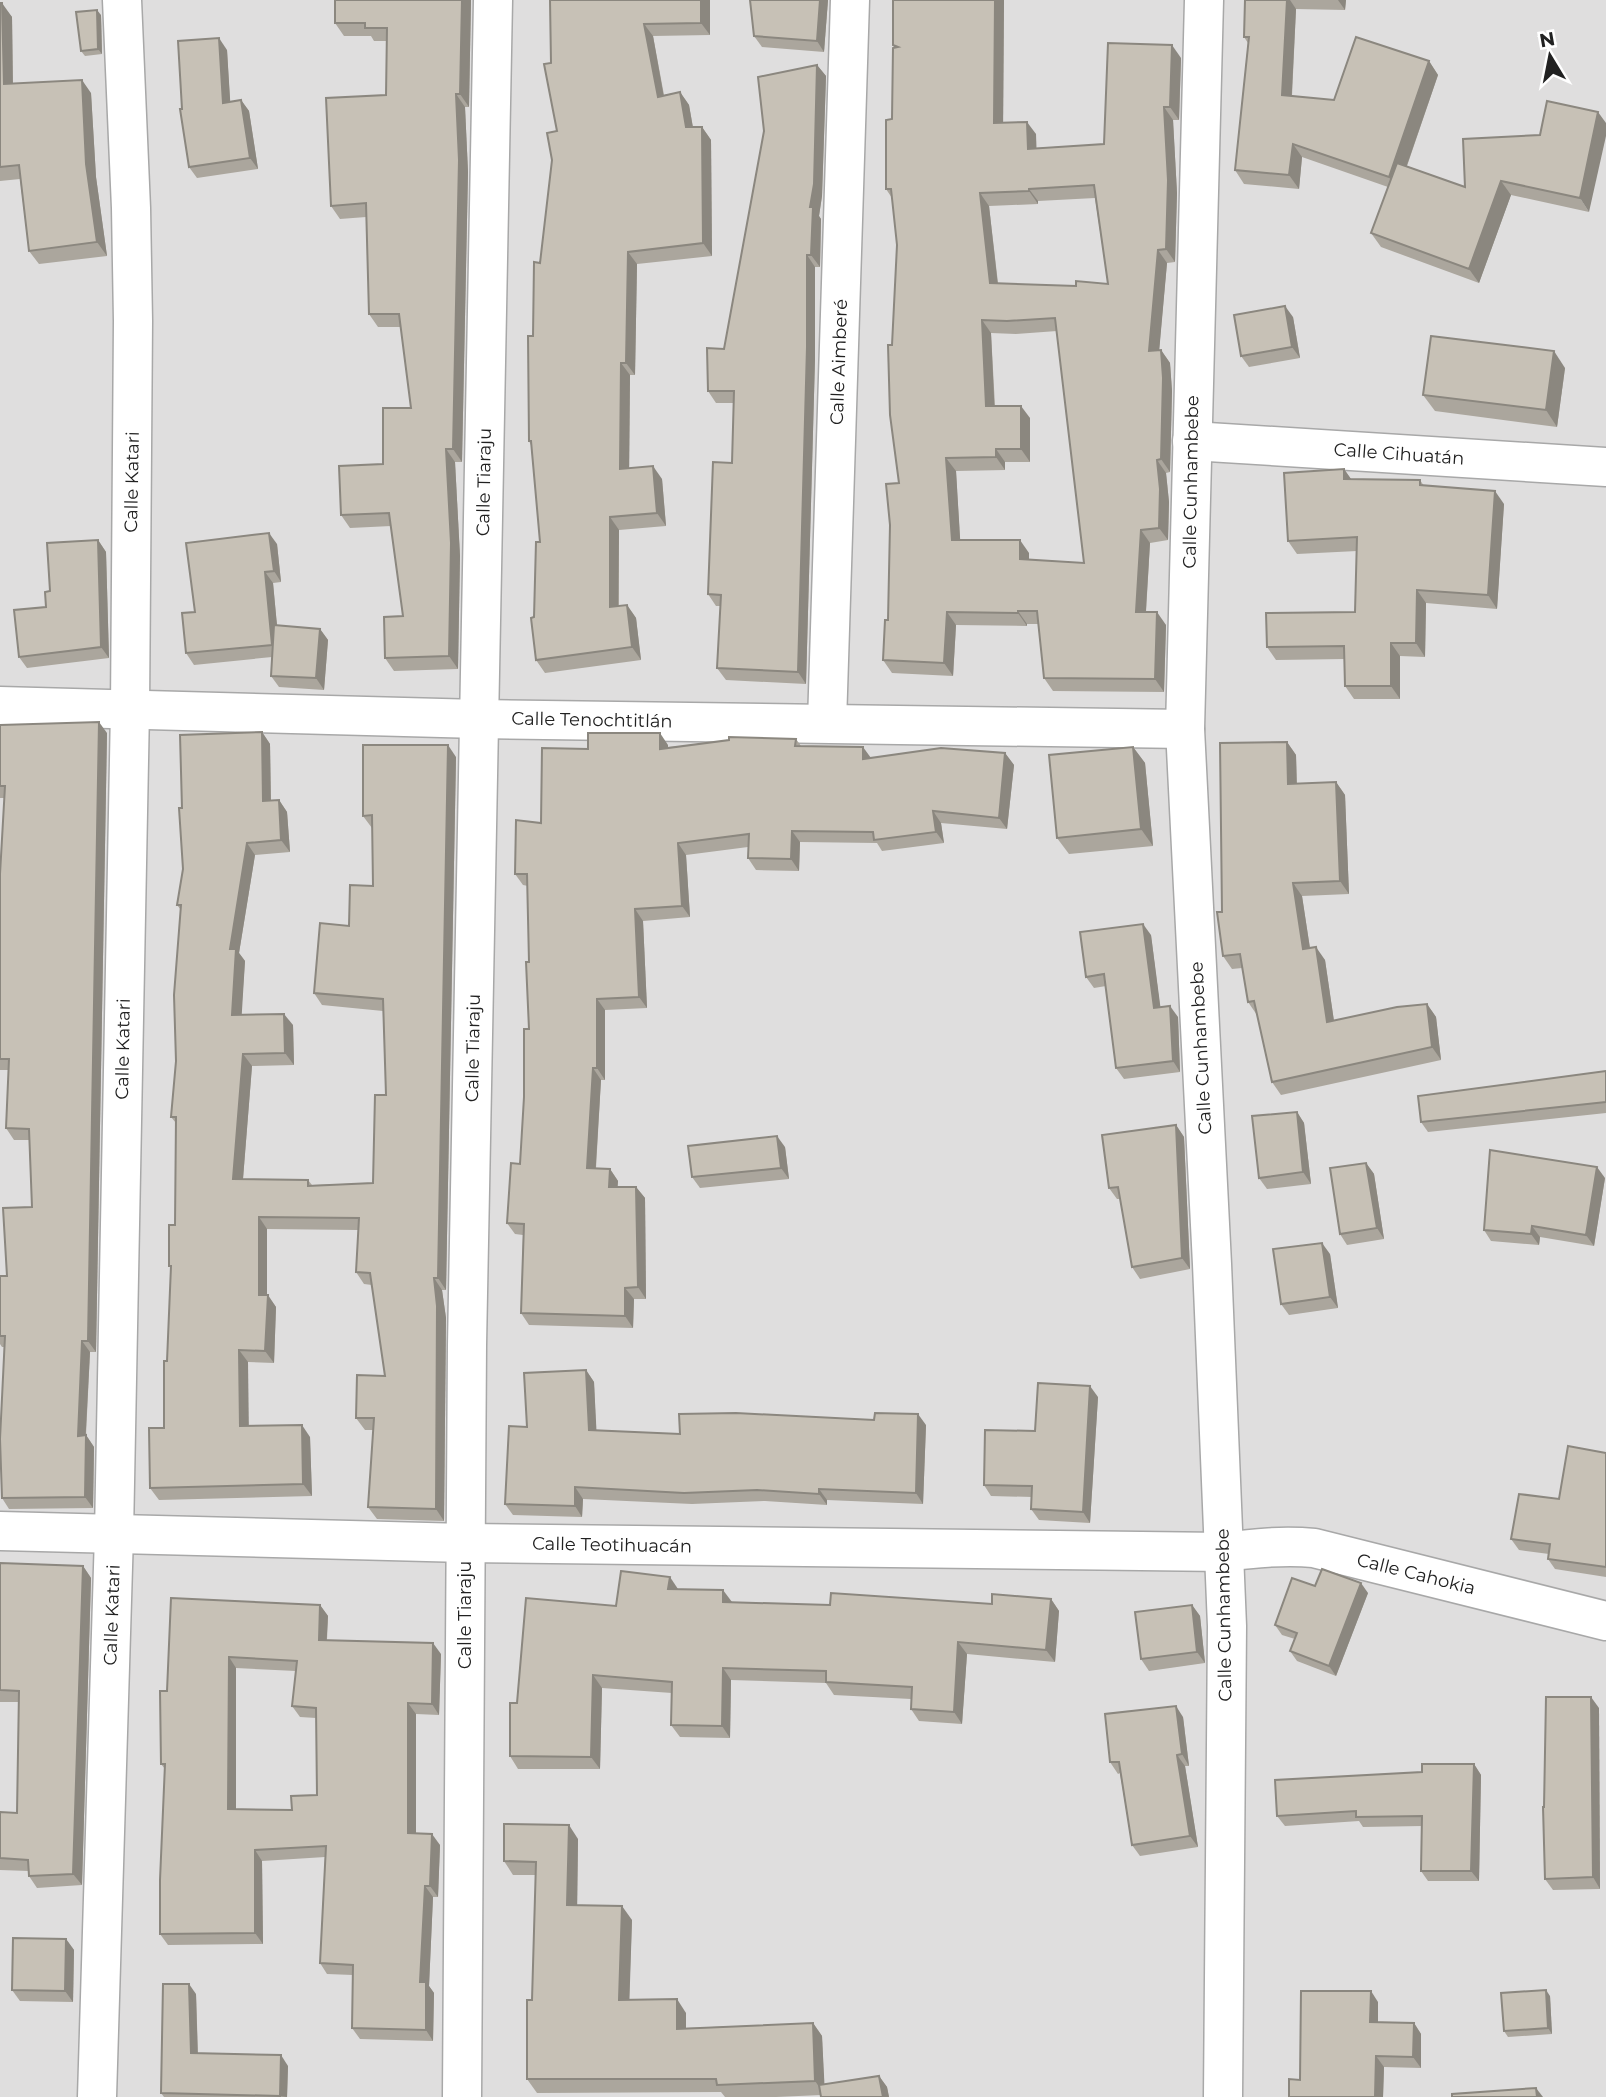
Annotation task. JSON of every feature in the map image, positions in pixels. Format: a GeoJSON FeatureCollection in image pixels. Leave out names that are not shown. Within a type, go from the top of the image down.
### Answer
{"type":"FeatureCollection","features":[{"type":"Feature","properties":{"kind":"street","name":"Calle Katari"},"geometry":{"type":"LineString","coordinates":[[97,2097],[114,1534],[130,709],[133,321],[122,0]]}},
{"type":"Feature","properties":{"kind":"street","name":"Calle Tiaraju"},"geometry":{"type":"LineString","coordinates":[[462,2097],[467,1345],[493,0]]}},
{"type":"Feature","properties":{"kind":"street","name":"Calle Aimberé"},"geometry":{"type":"LineString","coordinates":[[827,723],[850,0]]}},
{"type":"Feature","properties":{"kind":"street","name":"Calle Cunhambebe"},"geometry":{"type":"LineString","coordinates":[[1204,0],[1185,729],[1227,1626],[1223,2097]]}},
{"type":"Feature","properties":{"kind":"street","name":"Calle Cihuatán"},"geometry":{"type":"LineString","coordinates":[[1192,441],[1606,467]]}},
{"type":"Feature","properties":{"kind":"street","name":"Calle Tenochtitlán"},"geometry":{"type":"LineString","coordinates":[[0,706],[479,719],[1185,729]]}},
{"type":"Feature","properties":{"kind":"street","name":"Calle Teotihuacán"},"geometry":{"type":"LineString","coordinates":[[0,1531],[465,1543],[1224,1552]]}},
{"type":"Feature","properties":{"kind":"street","name":"Calle Cahokia"},"geometry":{"type":"LineString","coordinates":[[1224,1552],[1256,1547],[1314,1548],[1606,1620]]}},
{"type":"Feature","properties":{"kind":"shaded area"},"geometry":{"type":"Polygon","coordinates":[[[0,0],[1606,0],[1606,2097],[0,2097],[0,0]]]}},
{"type":"Feature","properties":{"kind":"building"},"geometry":{"type":"Polygon","coordinates":[[[335,0],[462,0],[460,94],[456,94],[459,160],[453,449],[446,449],[451,543],[449,656],[385,658],[384,617],[403,616],[389,513],[341,515],[339,466],[383,464],[383,408],[411,408],[399,314],[369,314],[366,203],[331,206],[326,98],[386,95],[387,28],[365,28],[365,23],[335,23],[335,0]]]}},
{"type":"Feature","properties":{"kind":"building"},"geometry":{"type":"Polygon","coordinates":[[[550,0],[701,0],[701,23],[644,24],[658,97],[680,92],[686,127],[702,127],[703,243],[628,252],[626,363],[621,363],[620,469],[653,466],[657,513],[610,517],[610,607],[627,605],[632,647],[536,660],[531,618],[534,617],[536,542],[540,542],[529,441],[528,336],[533,336],[534,262],[540,263],[552,160],[547,133],[557,131],[544,64],[551,63],[550,0]]]}},
{"type":"Feature","properties":{"kind":"building"},"geometry":{"type":"Polygon","coordinates":[[[750,0],[820,0],[817,41],[754,36],[750,0]]]}},
{"type":"Feature","properties":{"kind":"building"},"geometry":{"type":"Polygon","coordinates":[[[893,0],[995,0],[994,123],[1027,122],[1028,149],[1104,144],[1108,43],[1172,45],[1170,107],[1164,107],[1168,180],[1166,249],[1158,250],[1149,351],[1161,350],[1163,378],[1161,459],[1157,460],[1160,489],[1159,528],[1141,530],[1136,612],[1157,612],[1155,679],[1044,678],[1037,611],[947,612],[944,663],[883,660],[885,620],[888,620],[890,525],[886,484],[899,483],[890,415],[888,345],[892,345],[897,245],[891,189],[886,189],[886,120],[892,119],[893,48],[898,47],[893,45],[893,0]],[[1094,185],[980,193],[990,283],[1076,286],[1076,281],[1108,284],[1094,185]],[[1055,318],[982,320],[986,406],[1021,406],[1021,449],[996,449],[996,457],[946,458],[952,540],[1020,540],[1020,559],[1084,563],[1055,318]]]}},
{"type":"Feature","properties":{"kind":"building"},"geometry":{"type":"Polygon","coordinates":[[[1245,0],[1287,0],[1282,95],[1334,100],[1356,37],[1429,61],[1389,177],[1293,144],[1289,175],[1235,170],[1249,37],[1244,37],[1245,0]]]}},
{"type":"Feature","properties":{"kind":"building"},"geometry":{"type":"Polygon","coordinates":[[[0,3],[4,84],[82,80],[86,164],[97,242],[29,251],[19,165],[0,167],[0,3]]]}},
{"type":"Feature","properties":{"kind":"building"},"geometry":{"type":"Polygon","coordinates":[[[97,10],[98,49],[81,51],[76,12],[97,10]]]}},
{"type":"Feature","properties":{"kind":"building"},"geometry":{"type":"Polygon","coordinates":[[[219,38],[223,103],[241,100],[250,158],[189,167],[180,109],[178,41],[219,38]]]}},
{"type":"Feature","properties":{"kind":"building"},"geometry":{"type":"Polygon","coordinates":[[[817,65],[814,184],[810,207],[813,207],[811,255],[807,255],[798,672],[717,668],[721,595],[708,594],[713,462],[732,463],[734,391],[708,391],[707,348],[724,349],[764,131],[758,77],[817,65]]]}},
{"type":"Feature","properties":{"kind":"building"},"geometry":{"type":"Polygon","coordinates":[[[1547,101],[1598,112],[1580,198],[1501,181],[1469,269],[1371,233],[1397,163],[1465,187],[1463,139],[1540,135],[1547,101]]]}},
{"type":"Feature","properties":{"kind":"building"},"geometry":{"type":"Polygon","coordinates":[[[1285,306],[1292,347],[1241,356],[1234,315],[1285,306]]]}},
{"type":"Feature","properties":{"kind":"building"},"geometry":{"type":"Polygon","coordinates":[[[1431,336],[1554,351],[1546,410],[1423,395],[1431,336]]]}},
{"type":"Feature","properties":{"kind":"building"},"geometry":{"type":"Polygon","coordinates":[[[1344,469],[1344,479],[1420,480],[1420,485],[1495,491],[1488,595],[1417,590],[1416,643],[1391,643],[1391,686],[1345,686],[1344,646],[1267,647],[1266,613],[1355,612],[1357,537],[1288,541],[1284,473],[1344,469]]]}},
{"type":"Feature","properties":{"kind":"building"},"geometry":{"type":"Polygon","coordinates":[[[269,533],[274,571],[265,572],[272,645],[186,653],[182,613],[195,612],[186,543],[269,533]]]}},
{"type":"Feature","properties":{"kind":"building"},"geometry":{"type":"Polygon","coordinates":[[[98,540],[101,647],[19,657],[14,610],[46,607],[45,592],[50,591],[47,543],[98,540]]]}},
{"type":"Feature","properties":{"kind":"building"},"geometry":{"type":"Polygon","coordinates":[[[274,625],[320,629],[316,678],[271,676],[274,625]]]}},
{"type":"Feature","properties":{"kind":"building"},"geometry":{"type":"Polygon","coordinates":[[[99,722],[88,1341],[82,1341],[78,1436],[86,1435],[85,1497],[2,1498],[0,1439],[5,1336],[0,1336],[0,1276],[7,1276],[3,1208],[32,1207],[29,1129],[6,1128],[9,1059],[0,1059],[0,874],[5,786],[0,786],[0,725],[99,722]]]}},
{"type":"Feature","properties":{"kind":"building"},"geometry":{"type":"Polygon","coordinates":[[[262,732],[263,801],[279,800],[281,840],[247,843],[230,949],[236,949],[232,1015],[284,1014],[285,1053],[243,1054],[233,1179],[308,1180],[308,1186],[373,1183],[375,1095],[386,1095],[383,999],[314,993],[320,923],[349,926],[350,885],[373,886],[372,815],[363,816],[363,745],[448,745],[438,1278],[434,1278],[437,1306],[436,1509],[368,1507],[374,1418],[356,1418],[357,1375],[385,1376],[370,1273],[356,1272],[359,1218],[259,1217],[259,1295],[268,1295],[265,1351],[239,1350],[240,1426],[302,1425],[303,1484],[150,1488],[149,1428],[164,1428],[164,1361],[167,1361],[171,1266],[169,1225],[175,1225],[176,1117],[171,1117],[176,1061],[174,995],[181,905],[177,905],[183,869],[179,808],[182,808],[180,735],[262,732]]]}},
{"type":"Feature","properties":{"kind":"building"},"geometry":{"type":"Polygon","coordinates":[[[588,733],[660,733],[660,749],[729,740],[729,737],[796,739],[795,746],[863,747],[863,759],[941,748],[1005,753],[999,818],[933,811],[936,832],[874,840],[873,832],[792,831],[791,859],[748,858],[749,834],[678,843],[682,906],[635,909],[639,997],[597,999],[597,1068],[593,1068],[587,1168],[610,1169],[609,1187],[636,1187],[638,1287],[625,1288],[625,1316],[521,1313],[524,1224],[507,1223],[511,1163],[520,1164],[524,1029],[529,1029],[526,962],[529,962],[527,874],[515,874],[516,820],[541,823],[542,748],[588,749],[588,733]]]}},
{"type":"Feature","properties":{"kind":"building"},"geometry":{"type":"Polygon","coordinates":[[[1287,742],[1288,784],[1336,782],[1340,881],[1293,883],[1303,949],[1316,947],[1327,1022],[1397,1007],[1427,1004],[1432,1047],[1272,1082],[1254,1001],[1248,1002],[1240,954],[1223,956],[1217,912],[1222,912],[1220,743],[1287,742]]]}},
{"type":"Feature","properties":{"kind":"building"},"geometry":{"type":"Polygon","coordinates":[[[1133,747],[1141,829],[1057,838],[1049,755],[1133,747]]]}},
{"type":"Feature","properties":{"kind":"building"},"geometry":{"type":"Polygon","coordinates":[[[1143,924],[1154,1008],[1170,1006],[1173,1061],[1116,1068],[1104,974],[1086,977],[1080,932],[1143,924]]]}},
{"type":"Feature","properties":{"kind":"building"},"geometry":{"type":"Polygon","coordinates":[[[1606,1071],[1606,1102],[1421,1122],[1418,1096],[1606,1071]]]}},
{"type":"Feature","properties":{"kind":"building"},"geometry":{"type":"Polygon","coordinates":[[[1297,1112],[1303,1172],[1259,1178],[1252,1116],[1297,1112]]]}},
{"type":"Feature","properties":{"kind":"building"},"geometry":{"type":"Polygon","coordinates":[[[1176,1125],[1182,1258],[1132,1267],[1118,1187],[1109,1188],[1102,1135],[1176,1125]]]}},
{"type":"Feature","properties":{"kind":"building"},"geometry":{"type":"Polygon","coordinates":[[[777,1136],[781,1168],[692,1177],[688,1146],[777,1136]]]}},
{"type":"Feature","properties":{"kind":"building"},"geometry":{"type":"Polygon","coordinates":[[[1490,1150],[1597,1167],[1586,1235],[1532,1226],[1531,1234],[1484,1230],[1490,1150]]]}},
{"type":"Feature","properties":{"kind":"building"},"geometry":{"type":"Polygon","coordinates":[[[1366,1163],[1377,1228],[1340,1234],[1330,1168],[1366,1163]]]}},
{"type":"Feature","properties":{"kind":"building"},"geometry":{"type":"Polygon","coordinates":[[[1322,1243],[1330,1297],[1281,1304],[1273,1249],[1322,1243]]]}},
{"type":"Feature","properties":{"kind":"building"},"geometry":{"type":"Polygon","coordinates":[[[586,1370],[589,1430],[680,1434],[679,1414],[736,1413],[874,1420],[875,1413],[918,1414],[916,1493],[819,1489],[819,1494],[757,1490],[684,1493],[575,1487],[575,1506],[505,1504],[509,1426],[527,1427],[524,1373],[586,1370]]]}},
{"type":"Feature","properties":{"kind":"building"},"geometry":{"type":"Polygon","coordinates":[[[1038,1383],[1090,1386],[1083,1512],[1031,1509],[1032,1486],[984,1485],[985,1430],[1035,1431],[1038,1383]]]}},
{"type":"Feature","properties":{"kind":"building"},"geometry":{"type":"Polygon","coordinates":[[[1568,1446],[1606,1453],[1606,1567],[1548,1559],[1550,1544],[1511,1539],[1519,1494],[1559,1499],[1568,1446]]]}},
{"type":"Feature","properties":{"kind":"building"},"geometry":{"type":"Polygon","coordinates":[[[0,1563],[83,1566],[73,1874],[29,1876],[28,1860],[0,1858],[0,1812],[17,1813],[19,1691],[0,1690],[0,1563]]]}},
{"type":"Feature","properties":{"kind":"building"},"geometry":{"type":"Polygon","coordinates":[[[1322,1569],[1361,1583],[1329,1666],[1290,1651],[1297,1633],[1275,1625],[1292,1578],[1315,1586],[1322,1569]]]}},
{"type":"Feature","properties":{"kind":"building"},"geometry":{"type":"Polygon","coordinates":[[[621,1571],[670,1577],[668,1589],[723,1590],[723,1602],[830,1605],[831,1593],[992,1604],[992,1594],[1051,1599],[1046,1650],[958,1642],[954,1712],[911,1709],[912,1687],[826,1682],[826,1671],[723,1668],[722,1726],[671,1725],[672,1682],[593,1675],[591,1757],[510,1756],[510,1703],[517,1703],[526,1598],[616,1606],[621,1571]]]}},
{"type":"Feature","properties":{"kind":"building"},"geometry":{"type":"Polygon","coordinates":[[[171,1598],[320,1605],[319,1640],[433,1643],[432,1704],[408,1703],[408,1833],[432,1834],[430,1886],[425,1886],[420,1982],[426,1982],[426,2030],[352,2028],[353,1965],[320,1963],[326,1846],[255,1850],[255,1933],[160,1934],[165,1764],[161,1764],[160,1691],[167,1691],[171,1598]],[[229,1657],[228,1809],[292,1810],[291,1796],[317,1795],[316,1708],[292,1706],[297,1661],[229,1657]]]}},
{"type":"Feature","properties":{"kind":"building"},"geometry":{"type":"Polygon","coordinates":[[[1192,1605],[1197,1652],[1141,1659],[1135,1612],[1192,1605]]]}},
{"type":"Feature","properties":{"kind":"building"},"geometry":{"type":"Polygon","coordinates":[[[1546,1697],[1591,1697],[1593,1877],[1545,1879],[1543,1807],[1546,1697]]]}},
{"type":"Feature","properties":{"kind":"building"},"geometry":{"type":"Polygon","coordinates":[[[1176,1706],[1182,1754],[1177,1755],[1190,1836],[1132,1845],[1119,1762],[1110,1762],[1105,1714],[1176,1706]]]}},
{"type":"Feature","properties":{"kind":"building"},"geometry":{"type":"Polygon","coordinates":[[[1422,1764],[1474,1764],[1471,1871],[1421,1871],[1422,1816],[1356,1817],[1356,1811],[1277,1816],[1275,1780],[1422,1772],[1422,1764]]]}},
{"type":"Feature","properties":{"kind":"building"},"geometry":{"type":"Polygon","coordinates":[[[504,1824],[569,1825],[567,1905],[622,1906],[619,2000],[677,1999],[677,2029],[813,2023],[815,2081],[717,2085],[716,2079],[527,2079],[527,2000],[532,2000],[536,1862],[504,1861],[504,1824]]]}},
{"type":"Feature","properties":{"kind":"building"},"geometry":{"type":"Polygon","coordinates":[[[13,1938],[66,1939],[65,1991],[12,1990],[13,1938]]]}},
{"type":"Feature","properties":{"kind":"building"},"geometry":{"type":"Polygon","coordinates":[[[163,1984],[189,1984],[191,2053],[281,2055],[280,2096],[161,2093],[163,1984]]]}},
{"type":"Feature","properties":{"kind":"building"},"geometry":{"type":"Polygon","coordinates":[[[1546,1990],[1548,2028],[1504,2031],[1501,1993],[1546,1990]]]}},
{"type":"Feature","properties":{"kind":"building"},"geometry":{"type":"Polygon","coordinates":[[[1301,1991],[1371,1991],[1370,2022],[1414,2023],[1413,2057],[1376,2056],[1375,2097],[1289,2097],[1289,2079],[1300,2080],[1301,1991]]]}},
{"type":"Feature","properties":{"kind":"building"},"geometry":{"type":"Polygon","coordinates":[[[879,2076],[883,2097],[821,2097],[819,2085],[879,2076]]]}},
{"type":"Feature","properties":{"kind":"building"},"geometry":{"type":"Polygon","coordinates":[[[1536,2088],[1537,2097],[1452,2097],[1452,2094],[1536,2088]]]}}]}
